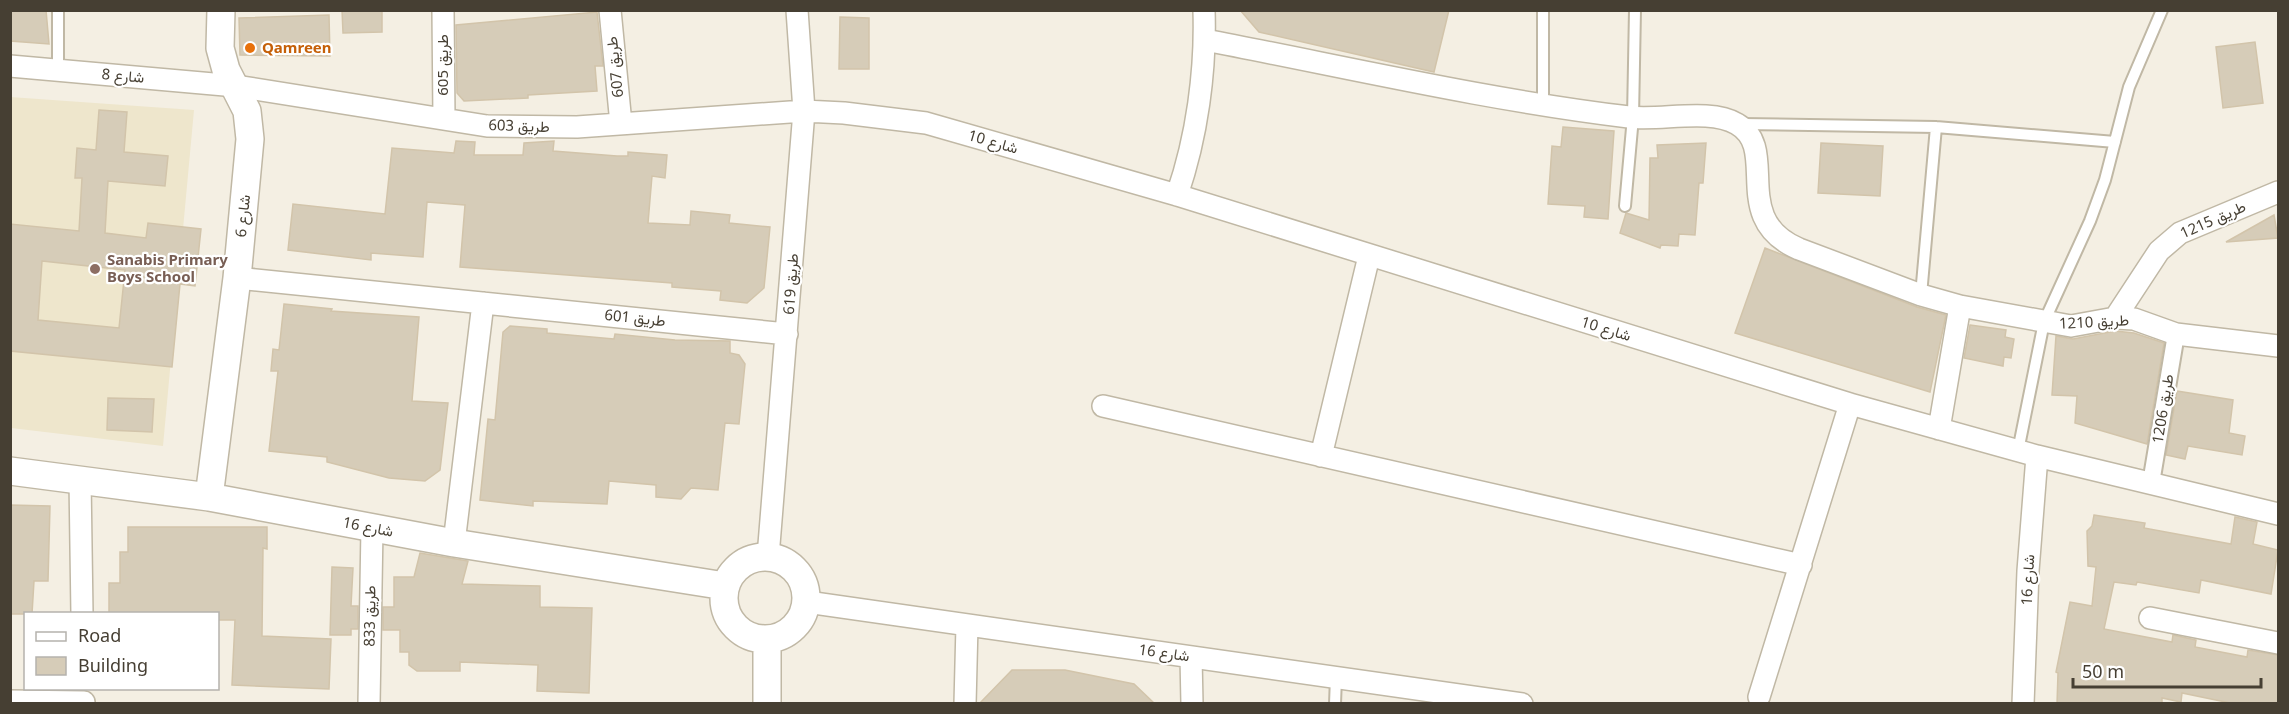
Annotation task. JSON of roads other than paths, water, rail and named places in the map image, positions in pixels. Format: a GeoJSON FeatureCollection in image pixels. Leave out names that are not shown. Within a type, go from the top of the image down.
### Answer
{"type":"FeatureCollection","features":[{"type":"Feature","properties":{"kind":"street","name":"شارع 6"},"geometry":{"type":"LineString","coordinates":[[209,497],[237,278],[250,139],[247,111],[226,70],[220,48],[221,10]]}},
{"type":"Feature","properties":{"kind":"street","name":"طريق 605"},"geometry":{"type":"LineString","coordinates":[[443,10],[444,119]]}},
{"type":"Feature","properties":{"kind":"street","name":"طريق 607"},"geometry":{"type":"LineString","coordinates":[[610,10],[621,124]]}},
{"type":"Feature","properties":{"kind":"street","name":"طريق 619"},"geometry":{"type":"LineString","coordinates":[[768,557],[804,111],[798,10]]}},
{"type":"Feature","properties":{"kind":"street"},"geometry":{"type":"LineString","coordinates":[[1177,195],[1188,165],[1193,136],[1205,40],[1204,10]]}},
{"type":"Feature","properties":{"kind":"street"},"geometry":{"type":"LineString","coordinates":[[1205,40],[1544,105],[1633,117],[1715,117],[1738,124]]}},
{"type":"Feature","properties":{"kind":"street","name":"شارع 8"},"geometry":{"type":"LineString","coordinates":[[10,66],[236,86]]}},
{"type":"Feature","properties":{"kind":"street","name":"طريق 603"},"geometry":{"type":"LineString","coordinates":[[236,86],[486,126],[532,128],[621,124],[804,111]]}},
{"type":"Feature","properties":{"kind":"street","name":"شارع 10"},"geometry":{"type":"LineString","coordinates":[[804,111],[844,113],[926,123],[1177,195],[1851,404],[2027,453]]}},
{"type":"Feature","properties":{"kind":"street","name":"طريق 1210"},"geometry":{"type":"LineString","coordinates":[[1738,124],[1754,143],[1760,209],[1774,234],[1785,243],[1922,295],[1960,306],[2071,326],[2115,318],[2134,319],[2176,334],[2278,346]]}},
{"type":"Feature","properties":{"kind":"street","name":"طريق 1215"},"geometry":{"type":"LineString","coordinates":[[2115,318],[2159,251],[2180,233],[2278,192]]}},
{"type":"Feature","properties":{"kind":"street"},"geometry":{"type":"LineString","coordinates":[[1321,456],[1369,256]]}},
{"type":"Feature","properties":{"kind":"street","name":"طريق 601"},"geometry":{"type":"LineString","coordinates":[[237,278],[787,334]]}},
{"type":"Feature","properties":{"kind":"street"},"geometry":{"type":"LineString","coordinates":[[454,543],[483,303]]}},
{"type":"Feature","properties":{"kind":"street"},"geometry":{"type":"LineString","coordinates":[[1939,429],[1960,306]]}},
{"type":"Feature","properties":{"kind":"street","name":"طريق 1206"},"geometry":{"type":"LineString","coordinates":[[2151,483],[2176,334]]}},
{"type":"Feature","properties":{"kind":"street"},"geometry":{"type":"LineString","coordinates":[[1759,697],[1851,404]]}},
{"type":"Feature","properties":{"kind":"street"},"geometry":{"type":"LineString","coordinates":[[1103,406],[1801,565]]}},
{"type":"Feature","properties":{"kind":"street"},"geometry":{"type":"LineString","coordinates":[[2027,453],[2278,514]]}},
{"type":"Feature","properties":{"kind":"street","name":"شارع 16"},"geometry":{"type":"LineString","coordinates":[[2023,704],[2028,571],[2027,453]]}},
{"type":"Feature","properties":{"kind":"street","name":"شارع 16"},"geometry":{"type":"LineString","coordinates":[[10,471],[209,497],[454,543],[725,586]]}},
{"type":"Feature","properties":{"kind":"street"},"geometry":{"type":"LineString","coordinates":[[80,479],[82,612]]}},
{"type":"Feature","properties":{"kind":"street","name":"طريق 833"},"geometry":{"type":"LineString","coordinates":[[369,704],[372,528]]}},
{"type":"Feature","properties":{"kind":"street"},"geometry":{"type":"LineString","coordinates":[[768,557],[792,566],[801,576],[807,602],[804,613],[790,632],[767,640],[742,633],[732,624],[726,612],[725,586],[730,576],[746,561],[768,557]]}},
{"type":"Feature","properties":{"kind":"street","name":"شارع 16"},"geometry":{"type":"LineString","coordinates":[[807,602],[1522,704]]}},
{"type":"Feature","properties":{"kind":"street"},"geometry":{"type":"LineString","coordinates":[[2150,618],[2278,643]]}},
{"type":"Feature","properties":{"kind":"street"},"geometry":{"type":"LineString","coordinates":[[965,704],[967,625]]}},
{"type":"Feature","properties":{"kind":"street"},"geometry":{"type":"LineString","coordinates":[[767,640],[767,704]]}},
{"type":"Feature","properties":{"kind":"street"},"geometry":{"type":"LineString","coordinates":[[1191,657],[1192,704]]}},
{"type":"Feature","properties":{"kind":"street"},"geometry":{"type":"LineString","coordinates":[[10,701],[84,698]]}},
{"type":"Feature","properties":{"kind":"lane"},"geometry":{"type":"LineString","coordinates":[[58,10],[58,70]]}},
{"type":"Feature","properties":{"kind":"lane"},"geometry":{"type":"LineString","coordinates":[[1543,10],[1544,105]]}},
{"type":"Feature","properties":{"kind":"lane"},"geometry":{"type":"LineString","coordinates":[[1625,206],[1633,117],[1635,10]]}},
{"type":"Feature","properties":{"kind":"lane"},"geometry":{"type":"LineString","coordinates":[[2027,453],[2044,322],[2090,221],[2115,142],[2129,87],[2162,10]]}},
{"type":"Feature","properties":{"kind":"lane"},"geometry":{"type":"LineString","coordinates":[[1738,124],[1936,127],[2115,142]]}},
{"type":"Feature","properties":{"kind":"lane"},"geometry":{"type":"LineString","coordinates":[[1922,295],[1936,127]]}},
{"type":"Feature","properties":{"kind":"lane"},"geometry":{"type":"LineString","coordinates":[[1335,704],[1336,677]]}},
{"type":"Feature","properties":{"kind":"place","name":"Qamreen"},"geometry":{"type":"Point","coordinates":[250,48]}},
{"type":"Feature","properties":{"kind":"place","name":"Sanabis Primary Boys School"},"geometry":{"type":"Point","coordinates":[95,269]}}]}
